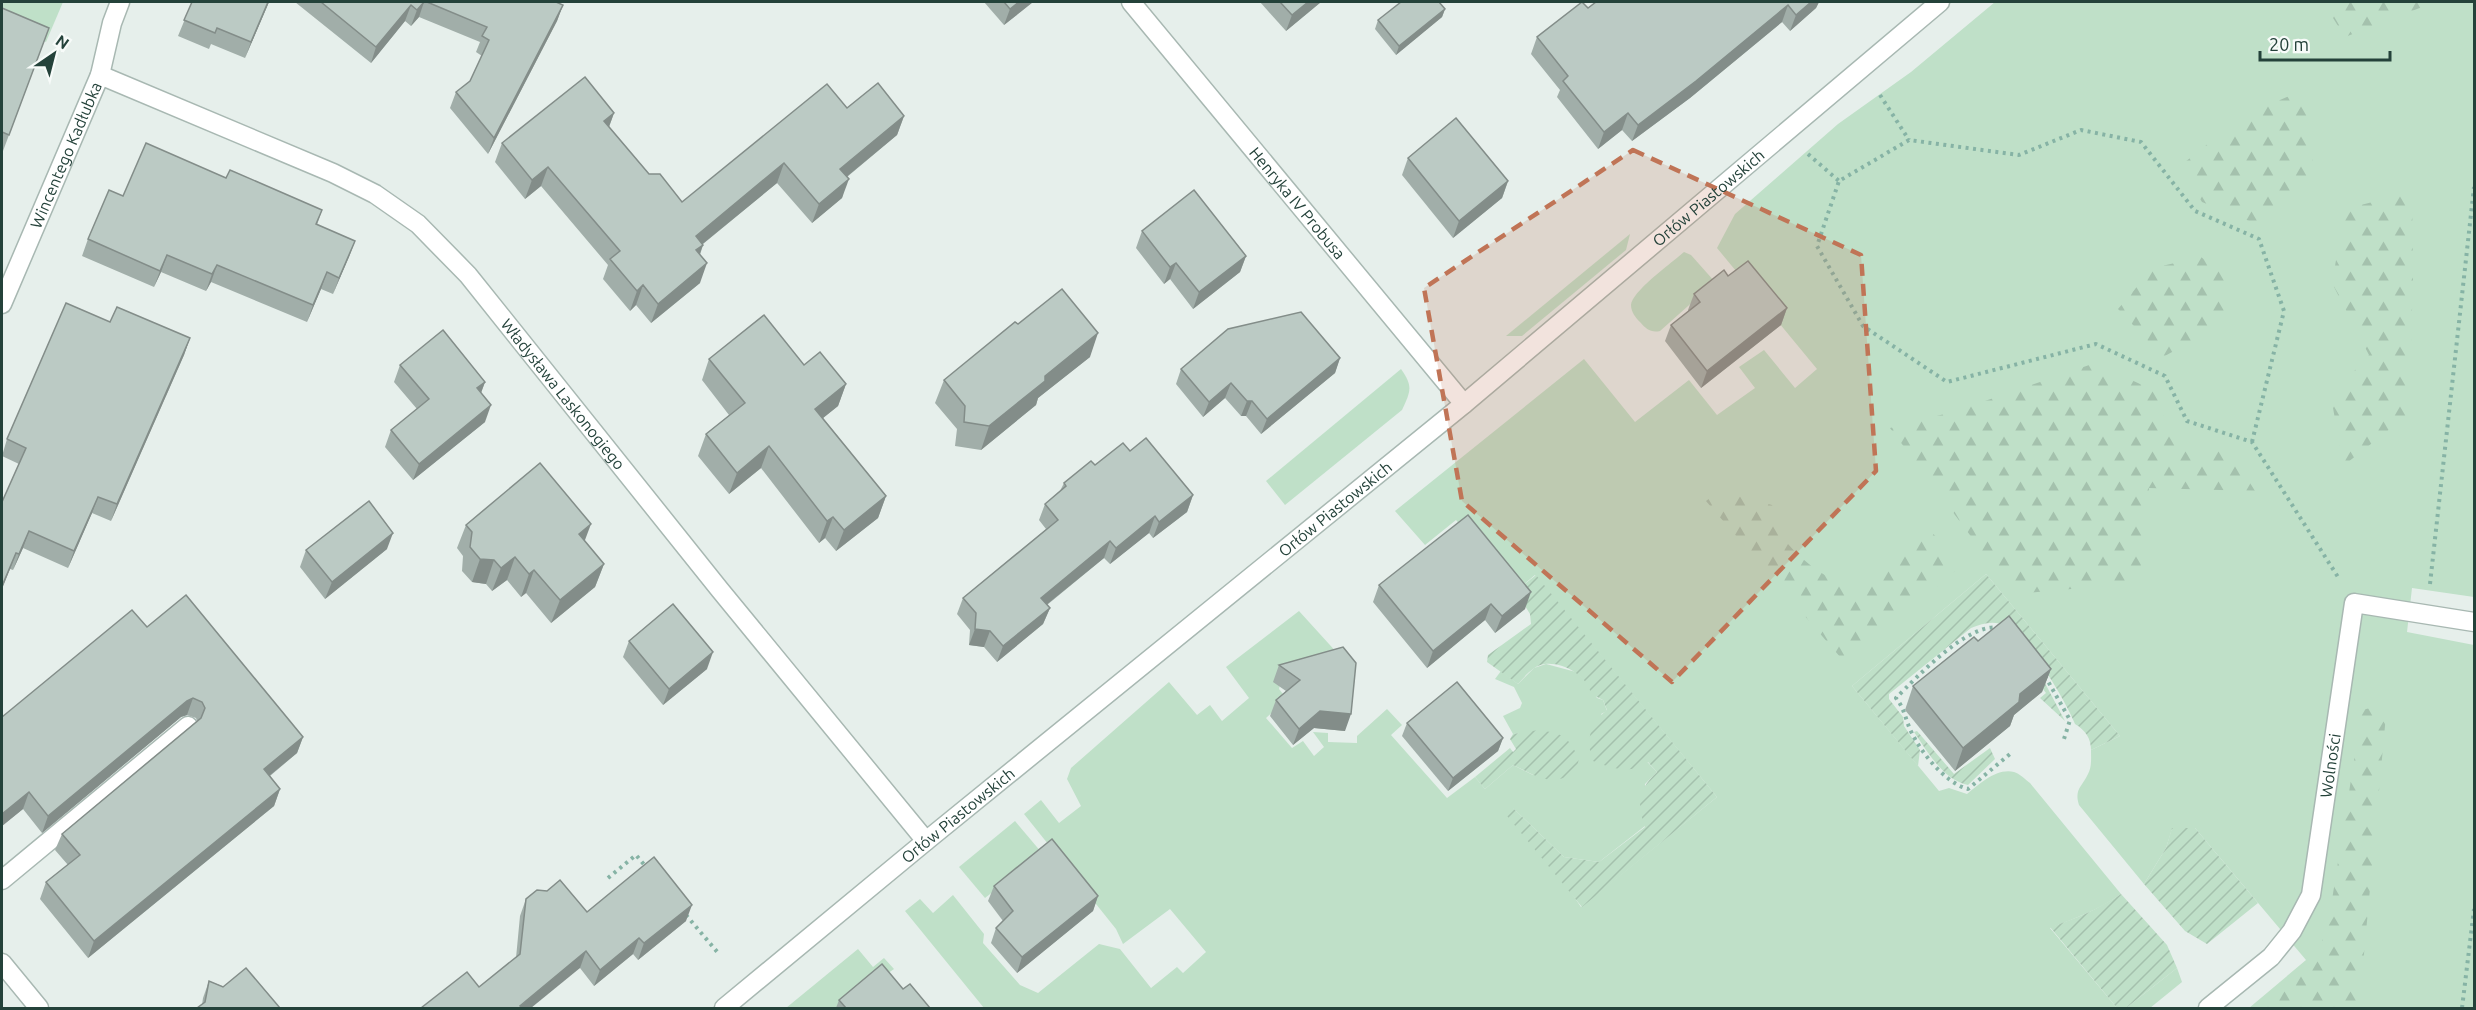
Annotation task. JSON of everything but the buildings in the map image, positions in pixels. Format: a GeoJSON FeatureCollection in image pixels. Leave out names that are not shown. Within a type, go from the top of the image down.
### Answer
{"type":"FeatureCollection","features":[{"type":"Feature","properties":{"kind":"street","name":"Wincentego Kadłubka"},"geometry":{"type":"LineString","coordinates":[[2,304],[100,75],[112,23],[120,2]]}},
{"type":"Feature","properties":{"kind":"street","name":"Henryka IV Probusa"},"geometry":{"type":"LineString","coordinates":[[1131,2],[1464,404]]}},
{"type":"Feature","properties":{"kind":"street","name":"Orłów Piastowskich"},"geometry":{"type":"LineString","coordinates":[[724,1008],[1464,404],[1940,2]]}},
{"type":"Feature","properties":{"kind":"street","name":"Władysława Laskonogiego"},"geometry":{"type":"LineString","coordinates":[[100,75],[333,173],[375,194],[418,224],[468,275],[720,590],[926,841]]}},
{"type":"Feature","properties":{"kind":"street"},"geometry":{"type":"LineString","coordinates":[[2354,603],[2475,622]]}},
{"type":"Feature","properties":{"kind":"street","name":"Wolności"},"geometry":{"type":"LineString","coordinates":[[2208,1008],[2271,957],[2292,931],[2311,895],[2354,603]]}},
{"type":"Feature","properties":{"kind":"street"},"geometry":{"type":"LineString","coordinates":[[2,880],[188,726]]}},
{"type":"Feature","properties":{"kind":"street"},"geometry":{"type":"LineString","coordinates":[[2,963],[39,1008]]}},
{"type":"Feature","properties":{"kind":"path"},"geometry":{"type":"LineString","coordinates":[[1862,67],[1909,140]]}},
{"type":"Feature","properties":{"kind":"path"},"geometry":{"type":"LineString","coordinates":[[2252,442],[2284,311],[2259,240],[2195,211],[2141,142],[2081,130],[2019,155],[1909,140],[1839,181],[1817,246],[1863,326],[1947,382],[2096,344],[2165,376],[2187,421],[2252,442],[2354,603]]}},
{"type":"Feature","properties":{"kind":"path"},"geometry":{"type":"LineString","coordinates":[[1785,133],[1839,181]]}},
{"type":"Feature","properties":{"kind":"path"},"geometry":{"type":"LineString","coordinates":[[2424,614],[2430,582],[2475,187]]}},
{"type":"Feature","properties":{"kind":"path"},"geometry":{"type":"LineString","coordinates":[[2008,630],[1990,626],[1972,633],[1926,668],[1896,698],[1904,709],[1908,724],[1918,744],[1934,766],[1959,787],[1968,789],[2010,754]]}},
{"type":"Feature","properties":{"kind":"path"},"geometry":{"type":"LineString","coordinates":[[2045,675],[2070,720],[2064,739]]}},
{"type":"Feature","properties":{"kind":"path"},"geometry":{"type":"LineString","coordinates":[[608,878],[636,855],[651,873]]}},
{"type":"Feature","properties":{"kind":"path"},"geometry":{"type":"LineString","coordinates":[[681,909],[719,954]]}},
{"type":"Feature","properties":{"kind":"path"},"geometry":{"type":"LineString","coordinates":[[2462,1008],[2475,909]]}},
{"type":"Feature","properties":{"kind":"highlighted area"},"geometry":{"type":"Polygon","coordinates":[[[1633,150],[1861,255],[1876,471],[1672,682],[1462,501],[1424,288],[1633,150]]]}},
{"type":"Feature","properties":{"kind":"green space"},"geometry":{"type":"Polygon","coordinates":[[[2,2],[63,2],[46,42],[2,23],[2,2]]]}},
{"type":"Feature","properties":{"kind":"green space"},"geometry":{"type":"Polygon","coordinates":[[[1995,2],[2474,2],[2474,597],[2412,588],[2407,632],[2474,645],[2474,1008],[2249,1008],[2306,960],[2195,828],[2172,829],[2166,848],[2144,884],[2079,805],[2078,800],[2078,792],[2090,768],[2091,750],[2120,736],[1986,574],[1852,686],[1939,791],[1949,788],[1967,794],[1989,778],[2007,771],[2020,775],[2030,783],[2121,894],[2095,909],[2050,928],[2117,1008],[984,1008],[905,911],[920,899],[933,913],[953,895],[984,934],[983,943],[1020,985],[1038,993],[1099,944],[1120,949],[1151,988],[1177,967],[1183,973],[1206,952],[1170,909],[1123,944],[1116,929],[1024,814],[1041,800],[1059,823],[1081,806],[1067,779],[1071,768],[1169,682],[1197,715],[1210,705],[1222,721],[1249,698],[1226,667],[1299,611],[1339,655],[1280,685],[1279,689],[1287,699],[1266,718],[1292,748],[1303,741],[1314,756],[1324,747],[1313,732],[1328,733],[1328,742],[1357,743],[1357,736],[1387,709],[1402,725],[1391,735],[1447,798],[1475,777],[1485,789],[1513,765],[1533,775],[1523,733],[1513,734],[1503,716],[1520,708],[1522,703],[1514,687],[1495,679],[1501,671],[1518,684],[1534,668],[1546,664],[1576,672],[1587,682],[1597,698],[1603,700],[1607,711],[1601,714],[1657,772],[1645,784],[1645,826],[1599,862],[1564,857],[1513,808],[1581,907],[1717,797],[1535,575],[1516,591],[1456,520],[1425,545],[1395,511],[1584,359],[1635,422],[1689,380],[1717,415],[1755,388],[1739,367],[1764,350],[1795,388],[1817,369],[1717,248],[1735,214],[1838,124],[1911,72],[1995,2]]]}},
{"type":"Feature","properties":{"kind":"green space"},"geometry":{"type":"Polygon","coordinates":[[[2323,2],[2435,2],[2345,37],[2323,2]]]}},
{"type":"Feature","properties":{"kind":"green space"},"geometry":{"type":"Polygon","coordinates":[[[2310,87],[2313,174],[2264,227],[2202,202],[2180,166],[2243,116],[2310,87]]]}},
{"type":"Feature","properties":{"kind":"green space"},"geometry":{"type":"Polygon","coordinates":[[[2412,192],[2413,276],[2409,414],[2343,466],[2331,396],[2369,355],[2332,283],[2345,209],[2412,192]]]}},
{"type":"Feature","properties":{"kind":"green space"},"geometry":{"type":"Polygon","coordinates":[[[1630,234],[1626,250],[1522,336],[1506,336],[1630,234]]]}},
{"type":"Feature","properties":{"kind":"green space"},"geometry":{"type":"Polygon","coordinates":[[[1684,252],[1691,255],[1715,282],[1660,331],[1649,330],[1633,312],[1631,305],[1633,299],[1645,285],[1684,252]]]}},
{"type":"Feature","properties":{"kind":"green space"},"geometry":{"type":"Polygon","coordinates":[[[2201,257],[2230,279],[2221,325],[2163,357],[2118,309],[2153,268],[2201,257]]]}},
{"type":"Feature","properties":{"kind":"green space"},"geometry":{"type":"Polygon","coordinates":[[[2095,363],[2155,391],[2173,442],[2232,454],[2255,491],[2149,488],[2139,583],[2014,594],[1890,428],[1956,411],[2095,363]]]}},
{"type":"Feature","properties":{"kind":"green space"},"geometry":{"type":"Polygon","coordinates":[[[1401,369],[1409,384],[1402,410],[1285,505],[1266,481],[1401,369]]]}},
{"type":"Feature","properties":{"kind":"green space"},"geometry":{"type":"Polygon","coordinates":[[[1719,491],[1772,505],[1783,535],[1794,551],[1824,574],[1846,584],[1866,583],[1884,572],[1900,558],[1927,527],[1962,565],[1847,665],[1706,501],[1719,491]]]}},
{"type":"Feature","properties":{"kind":"green space"},"geometry":{"type":"Polygon","coordinates":[[[1986,574],[2120,736],[2091,750],[2087,735],[2075,724],[2055,686],[2025,642],[2007,626],[1989,623],[1971,628],[1889,694],[1889,699],[1903,717],[1904,726],[1920,750],[1918,766],[1852,686],[1986,574]]]}},
{"type":"Feature","properties":{"kind":"green space"},"geometry":{"type":"Polygon","coordinates":[[[1536,575],[1717,797],[1582,907],[1503,811],[1513,808],[1564,857],[1599,862],[1645,827],[1640,803],[1641,796],[1646,784],[1657,772],[1648,762],[1635,768],[1621,769],[1593,761],[1589,740],[1593,727],[1607,710],[1603,700],[1591,694],[1585,681],[1574,672],[1559,665],[1545,664],[1530,671],[1518,684],[1487,662],[1488,655],[1531,624],[1530,614],[1516,591],[1536,575]]]}},
{"type":"Feature","properties":{"kind":"green space"},"geometry":{"type":"Polygon","coordinates":[[[2001,636],[2037,668],[2065,721],[2040,698],[2046,693],[2001,636]]]}},
{"type":"Feature","properties":{"kind":"green space"},"geometry":{"type":"Polygon","coordinates":[[[2387,704],[2359,1008],[2264,1008],[2317,961],[2332,900],[2362,710],[2387,704]]]}},
{"type":"Feature","properties":{"kind":"green space"},"geometry":{"type":"Polygon","coordinates":[[[1539,730],[1564,737],[1571,744],[1579,758],[1576,772],[1567,777],[1551,780],[1513,765],[1485,789],[1475,777],[1510,748],[1513,752],[1516,749],[1510,739],[1513,734],[1539,730]]]}},
{"type":"Feature","properties":{"kind":"green space"},"geometry":{"type":"Polygon","coordinates":[[[1917,731],[1954,774],[1990,748],[1995,759],[1968,785],[1959,782],[1936,764],[1914,732],[1917,731]]]}},
{"type":"Feature","properties":{"kind":"green space"},"geometry":{"type":"Polygon","coordinates":[[[1015,821],[1042,853],[985,898],[959,867],[1015,821]]]}},
{"type":"Feature","properties":{"kind":"green space"},"geometry":{"type":"Polygon","coordinates":[[[2172,828],[2195,828],[2258,903],[2207,944],[2185,931],[2144,884],[2166,848],[2172,828]]]}},
{"type":"Feature","properties":{"kind":"green space"},"geometry":{"type":"Polygon","coordinates":[[[2121,894],[2167,945],[2177,968],[2126,1008],[2117,1008],[2050,927],[2087,913],[2121,894]]]}},
{"type":"Feature","properties":{"kind":"green space"},"geometry":{"type":"Polygon","coordinates":[[[858,949],[873,967],[884,958],[894,969],[838,1008],[786,1008],[858,949]]]}},
{"type":"Feature","properties":{"kind":"green space"},"geometry":{"type":"Polygon","coordinates":[[[2177,968],[2182,982],[2150,1008],[2126,1008],[2177,968]]]}}]}
